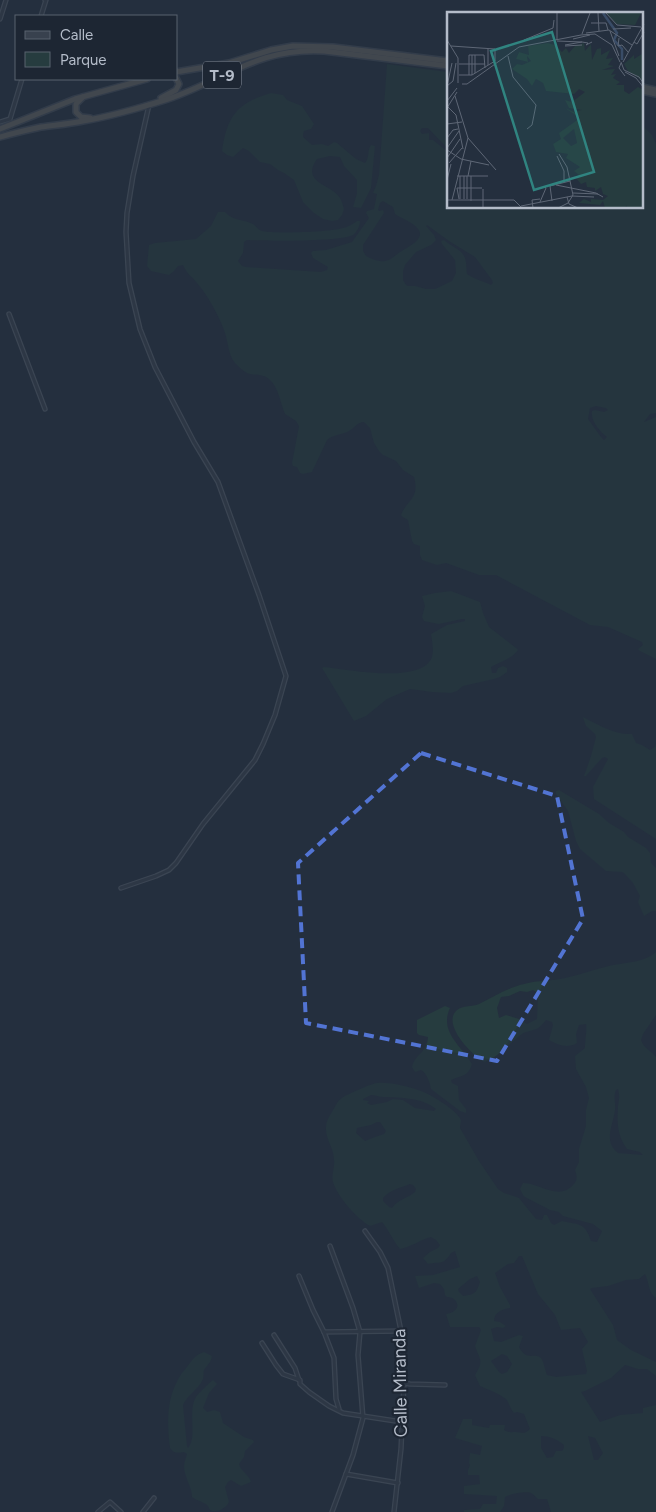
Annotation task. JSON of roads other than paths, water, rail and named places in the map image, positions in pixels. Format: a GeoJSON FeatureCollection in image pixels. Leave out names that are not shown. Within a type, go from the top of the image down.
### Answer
{"type":"FeatureCollection","features":[{"type":"Feature","properties":{"kind":"highway","name":"T-9"},"geometry":{"type":"LineString","coordinates":[[178,72],[230,63],[271,50],[293,46],[333,47],[447,61]]}},
{"type":"Feature","properties":{"kind":"highway","name":"T-9"},"geometry":{"type":"LineString","coordinates":[[0,137],[96,119],[169,99],[247,64],[280,53],[324,51],[447,66]]}},
{"type":"Feature","properties":{"kind":"highway"},"geometry":{"type":"LineString","coordinates":[[0,129],[83,97],[143,80]]}},
{"type":"Feature","properties":{"kind":"highway","name":"T-9"},"geometry":{"type":"LineString","coordinates":[[143,106],[172,94],[178,84],[177,80]]}},
{"type":"Feature","properties":{"kind":"highway"},"geometry":{"type":"LineString","coordinates":[[83,97],[76,104],[76,112],[81,117],[96,119]]}},
{"type":"Feature","properties":{"kind":"street"},"geometry":{"type":"LineString","coordinates":[[0,19],[6,0]]}},
{"type":"Feature","properties":{"kind":"street"},"geometry":{"type":"LineString","coordinates":[[42,15],[46,0]]}},
{"type":"Feature","properties":{"kind":"street"},"geometry":{"type":"LineString","coordinates":[[0,122],[10,119],[22,80]]}},
{"type":"Feature","properties":{"kind":"street"},"geometry":{"type":"LineString","coordinates":[[121,888],[156,876],[169,870],[176,863],[203,824],[255,760],[275,715],[286,676],[259,594],[218,482],[191,437],[155,367],[140,329],[130,283],[126,232],[133,176],[150,104]]}},
{"type":"Feature","properties":{"kind":"street"},"geometry":{"type":"LineString","coordinates":[[9,314],[45,409]]}},
{"type":"Feature","properties":{"kind":"street","name":"Calle Miranda"},"geometry":{"type":"LineString","coordinates":[[365,1231],[380,1252],[388,1268],[401,1331],[404,1383],[401,1449],[394,1512]]}},
{"type":"Feature","properties":{"kind":"street"},"geometry":{"type":"LineString","coordinates":[[330,1246],[360,1332],[358,1355],[362,1415],[353,1455],[332,1512]]}},
{"type":"Feature","properties":{"kind":"street"},"geometry":{"type":"LineString","coordinates":[[298,1276],[334,1358],[336,1399],[339,1410]]}},
{"type":"Feature","properties":{"kind":"street"},"geometry":{"type":"LineString","coordinates":[[324,1332],[401,1331]]}},
{"type":"Feature","properties":{"kind":"street"},"geometry":{"type":"LineString","coordinates":[[274,1336],[296,1368],[300,1384],[329,1406],[343,1413],[402,1422]]}},
{"type":"Feature","properties":{"kind":"street"},"geometry":{"type":"LineString","coordinates":[[262,1343],[283,1374],[300,1380]]}},
{"type":"Feature","properties":{"kind":"street"},"geometry":{"type":"LineString","coordinates":[[404,1383],[445,1385]]}},
{"type":"Feature","properties":{"kind":"street"},"geometry":{"type":"LineString","coordinates":[[346,1474],[398,1483]]}},
{"type":"Feature","properties":{"kind":"street"},"geometry":{"type":"LineString","coordinates":[[142,1512],[154,1498]]}},
{"type":"Feature","properties":{"kind":"street"},"geometry":{"type":"LineString","coordinates":[[98,1512],[110,1502],[121,1512]]}}]}
